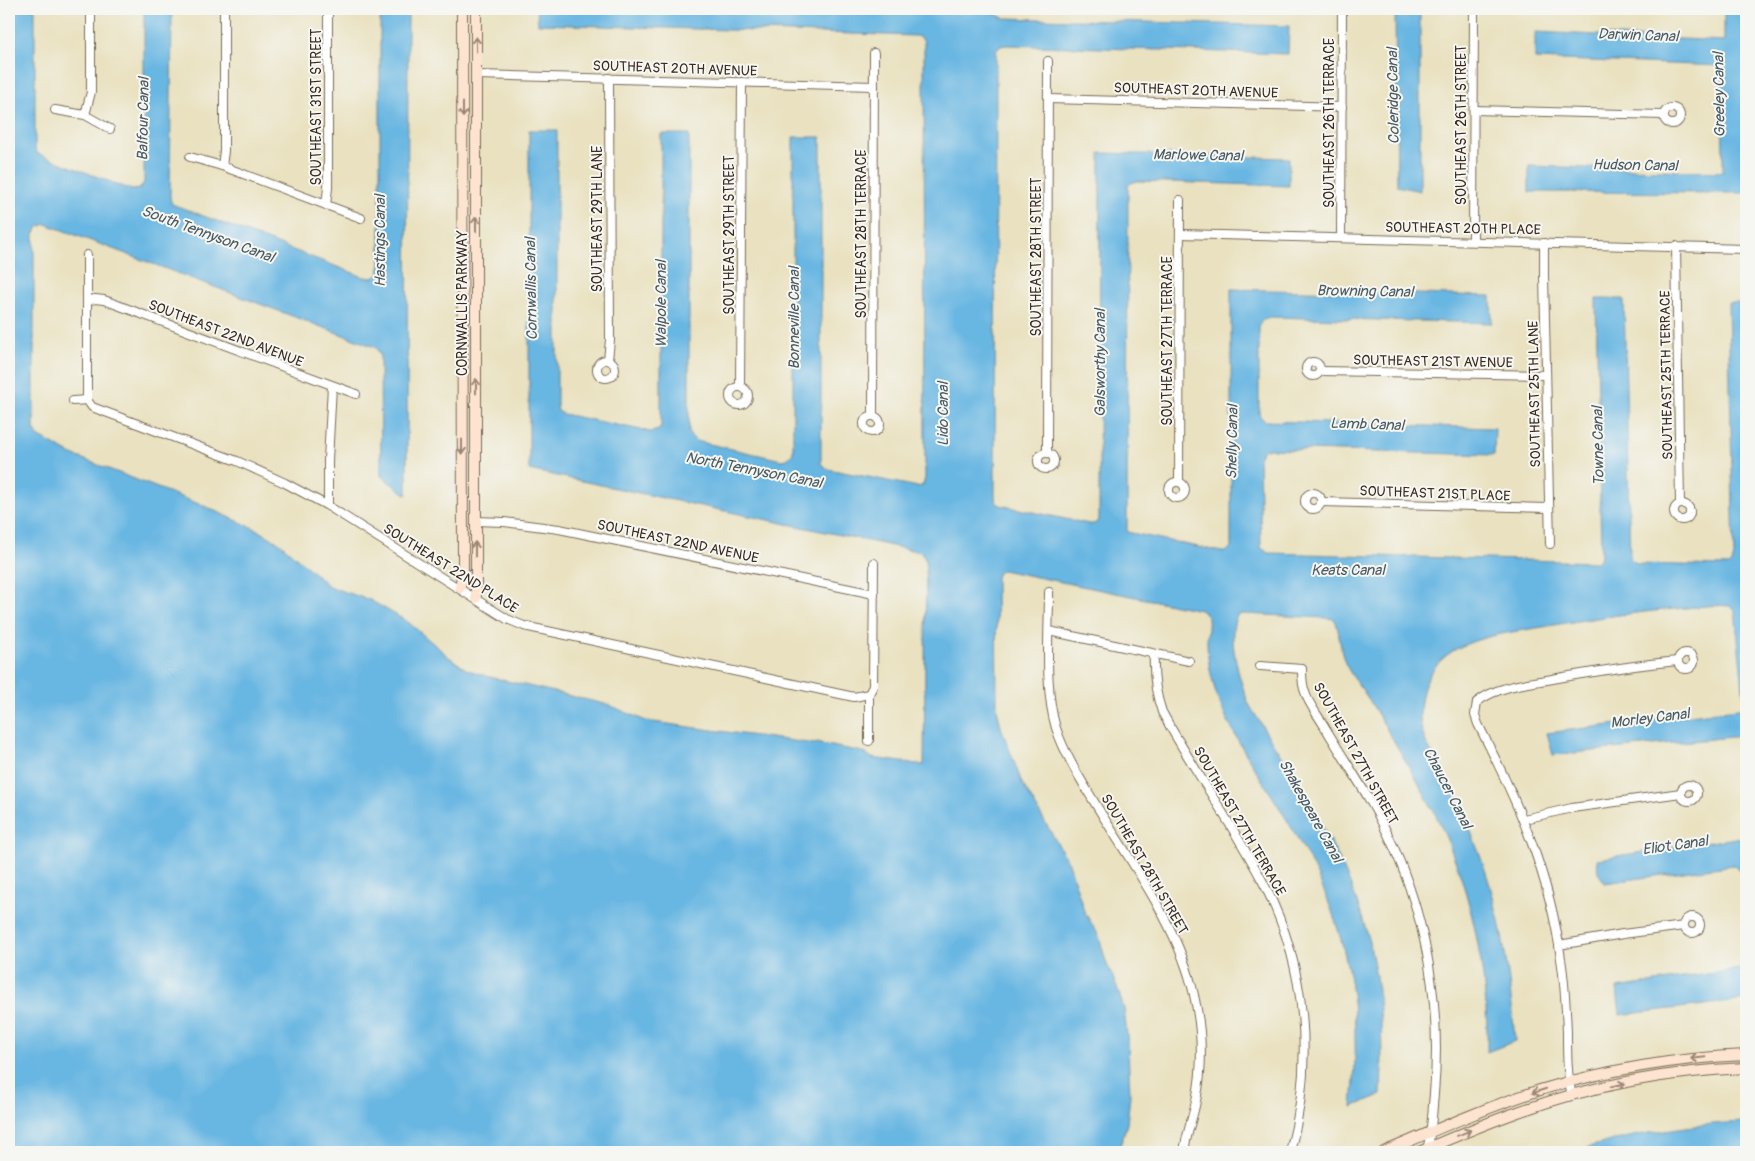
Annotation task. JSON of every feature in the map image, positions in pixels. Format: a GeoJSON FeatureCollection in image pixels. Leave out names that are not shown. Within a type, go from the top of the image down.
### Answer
{"type":"FeatureCollection","features":[{"type":"Feature","properties":{"kind":"street"},"geometry":{"type":"LineString","coordinates":[[85,115],[91,92],[91,9]]}},
{"type":"Feature","properties":{"kind":"street"},"geometry":{"type":"LineString","coordinates":[[222,166],[224,151],[224,9]]}},
{"type":"Feature","properties":{"kind":"street","name":"SOUTHEAST 31ST STREET"},"geometry":{"type":"LineString","coordinates":[[326,204],[328,188],[328,9]]}},
{"type":"Feature","properties":{"kind":"street","name":"CORNWALLIS PARKWAY"},"geometry":{"type":"LineString","coordinates":[[460,588],[463,569],[462,9]]}},
{"type":"Feature","properties":{"kind":"street","name":"CORNWALLIS PARKWAY"},"geometry":{"type":"LineString","coordinates":[[476,9],[476,598]]}},
{"type":"Feature","properties":{"kind":"street","name":"SOUTHEAST 26TH TERRACE"},"geometry":{"type":"LineString","coordinates":[[1341,238],[1342,9]]}},
{"type":"Feature","properties":{"kind":"street","name":"SOUTHEAST 26TH STREET"},"geometry":{"type":"LineString","coordinates":[[1473,241],[1474,9]]}},
{"type":"Feature","properties":{"kind":"street","name":"SOUTHEAST 28TH TERRACE"},"geometry":{"type":"LineString","coordinates":[[872,416],[874,53]]}},
{"type":"Feature","properties":{"kind":"street","name":"SOUTHEAST 28TH STREET"},"geometry":{"type":"LineString","coordinates":[[1047,453],[1048,61]]}},
{"type":"Feature","properties":{"kind":"street"},"geometry":{"type":"LineString","coordinates":[[463,75],[476,75]]}},
{"type":"Feature","properties":{"kind":"street","name":"SOUTHEAST 20TH AVENUE"},"geometry":{"type":"LineString","coordinates":[[476,75],[874,86]]}},
{"type":"Feature","properties":{"kind":"street","name":"SOUTHEAST 29TH LANE"},"geometry":{"type":"LineString","coordinates":[[608,360],[610,340],[609,78]]}},
{"type":"Feature","properties":{"kind":"street","name":"SOUTHEAST 29TH STREET"},"geometry":{"type":"LineString","coordinates":[[740,388],[742,82]]}},
{"type":"Feature","properties":{"kind":"street","name":"SOUTHEAST 20TH AVENUE"},"geometry":{"type":"LineString","coordinates":[[1049,99],[1342,107]]}},
{"type":"Feature","properties":{"kind":"street"},"geometry":{"type":"LineString","coordinates":[[55,110],[85,115],[110,129]]}},
{"type":"Feature","properties":{"kind":"street"},"geometry":{"type":"LineString","coordinates":[[1474,110],[1663,115]]}},
{"type":"Feature","properties":{"kind":"street"},"geometry":{"type":"LineString","coordinates":[[190,157],[222,166],[361,218]]}},
{"type":"Feature","properties":{"kind":"street","name":"SOUTHEAST 27TH TERRACE"},"geometry":{"type":"LineString","coordinates":[[1179,481],[1180,200]]}},
{"type":"Feature","properties":{"kind":"street","name":"SOUTHEAST 20TH PLACE"},"geometry":{"type":"LineString","coordinates":[[1180,234],[1746,249]]}},
{"type":"Feature","properties":{"kind":"street","name":"SOUTHEAST 25TH LANE"},"geometry":{"type":"LineString","coordinates":[[1544,243],[1550,544]]}},
{"type":"Feature","properties":{"kind":"street","name":"SOUTHEAST 25TH TERRACE"},"geometry":{"type":"LineString","coordinates":[[1676,246],[1680,504]]}},
{"type":"Feature","properties":{"kind":"street"},"geometry":{"type":"LineString","coordinates":[[73,401],[87,400],[87,255]]}},
{"type":"Feature","properties":{"kind":"street"},"geometry":{"type":"LineString","coordinates":[[462,281],[476,281]]}},
{"type":"Feature","properties":{"kind":"street","name":"SOUTHEAST 22ND AVENUE"},"geometry":{"type":"LineString","coordinates":[[87,301],[95,299],[104,300],[356,394]]}},
{"type":"Feature","properties":{"kind":"street","name":"SOUTHEAST 21ST AVENUE"},"geometry":{"type":"LineString","coordinates":[[1321,371],[1546,375]]}},
{"type":"Feature","properties":{"kind":"street"},"geometry":{"type":"LineString","coordinates":[[328,506],[328,460],[332,386]]}},
{"type":"Feature","properties":{"kind":"street","name":"SOUTHEAST 22ND PLACE"},"geometry":{"type":"LineString","coordinates":[[87,400],[92,407],[265,472],[328,506],[516,623],[540,631],[854,698],[869,694]]}},
{"type":"Feature","properties":{"kind":"street","name":"SOUTHEAST 21ST PLACE"},"geometry":{"type":"LineString","coordinates":[[1321,502],[1548,508]]}},
{"type":"Feature","properties":{"kind":"street","name":"SOUTHEAST 22ND AVENUE"},"geometry":{"type":"LineString","coordinates":[[475,521],[550,527],[874,594]]}},
{"type":"Feature","properties":{"kind":"street"},"geometry":{"type":"LineString","coordinates":[[869,741],[869,694],[874,686],[874,563]]}},
{"type":"Feature","properties":{"kind":"street","name":"SOUTHEAST 28TH STREET"},"geometry":{"type":"LineString","coordinates":[[1049,592],[1051,694],[1054,719],[1060,738],[1079,777],[1175,937],[1192,985],[1198,1020],[1200,1060],[1196,1100],[1184,1152]]}},
{"type":"Feature","properties":{"kind":"street"},"geometry":{"type":"LineString","coordinates":[[1049,631],[1189,661]]}},
{"type":"Feature","properties":{"kind":"street","name":"SOUTHEAST 27TH TERRACE"},"geometry":{"type":"LineString","coordinates":[[1154,654],[1153,676],[1155,691],[1162,712],[1262,881],[1277,913],[1293,962],[1303,1020],[1304,1057],[1298,1117],[1290,1152]]}},
{"type":"Feature","properties":{"kind":"street"},"geometry":{"type":"LineString","coordinates":[[1572,1096],[1569,1082],[1566,1008],[1559,945],[1544,877],[1524,819],[1474,715],[1477,702],[1484,696],[1534,682],[1620,667],[1677,660]]}},
{"type":"Feature","properties":{"kind":"street","name":"SOUTHEAST 27TH STREET"},"geometry":{"type":"LineString","coordinates":[[1260,666],[1302,669],[1305,692],[1375,810],[1400,865],[1413,900],[1427,954],[1435,1019],[1435,1080],[1431,1132],[1424,1151]]}},
{"type":"Feature","properties":{"kind":"street"},"geometry":{"type":"LineString","coordinates":[[1524,819],[1572,808],[1681,793]]}},
{"type":"Feature","properties":{"kind":"street"},"geometry":{"type":"LineString","coordinates":[[1559,945],[1684,926]]}},
{"type":"Feature","properties":{"kind":"street"},"geometry":{"type":"LineString","coordinates":[[1384,1152],[1513,1100],[1569,1082],[1648,1065],[1695,1058],[1746,1055]]}},
{"type":"Feature","properties":{"kind":"street"},"geometry":{"type":"LineString","coordinates":[[1424,1151],[1520,1111],[1572,1096],[1638,1080],[1684,1073],[1746,1068]]}},
{"type":"Feature","properties":{"kind":"water"},"geometry":{"type":"Polygon","coordinates":[[[9,9],[35,9],[35,148],[38,154],[132,190],[140,189],[144,182],[144,9],[172,9],[170,198],[172,204],[364,277],[373,278],[379,274],[380,267],[380,9],[408,9],[407,495],[381,476],[380,354],[375,347],[46,224],[38,227],[34,234],[34,429],[38,436],[70,454],[204,506],[256,529],[280,543],[330,587],[370,600],[408,622],[466,669],[486,676],[609,705],[646,721],[816,743],[863,752],[872,758],[924,765],[926,561],[921,552],[529,470],[529,130],[557,130],[558,411],[563,414],[651,432],[659,430],[661,426],[661,134],[689,134],[689,434],[696,441],[782,460],[787,459],[793,453],[793,137],[821,137],[821,464],[828,469],[918,487],[923,485],[925,478],[924,41],[916,36],[538,24],[537,9],[995,9],[997,15],[1004,18],[1289,26],[1288,54],[1006,45],[996,50],[996,502],[1000,505],[1089,524],[1094,524],[1099,520],[1100,153],[1289,158],[1289,186],[1137,181],[1128,186],[1127,532],[1222,552],[1226,552],[1231,547],[1231,289],[1491,296],[1492,323],[1269,317],[1262,320],[1259,326],[1259,413],[1265,421],[1495,428],[1494,455],[1265,449],[1259,458],[1261,548],[1269,553],[1596,562],[1601,555],[1596,299],[1624,299],[1630,559],[1638,564],[1729,566],[1734,557],[1728,303],[1746,303],[1746,926],[1742,873],[1734,865],[1605,883],[1598,873],[1597,859],[1743,837],[1742,736],[1553,755],[1547,733],[1745,708],[1735,611],[1730,606],[1709,606],[1625,614],[1487,637],[1453,651],[1439,662],[1428,677],[1420,707],[1423,735],[1462,809],[1485,869],[1498,917],[1507,966],[1515,1041],[1487,1052],[1487,1021],[1480,957],[1474,925],[1456,863],[1431,806],[1400,751],[1345,663],[1336,622],[1334,619],[1327,618],[1238,615],[1234,622],[1233,644],[1241,681],[1248,702],[1305,796],[1343,867],[1358,905],[1371,952],[1376,975],[1381,1023],[1381,1095],[1352,1107],[1355,1032],[1350,981],[1339,933],[1322,886],[1311,863],[1289,823],[1243,750],[1216,693],[1212,681],[1207,647],[1207,615],[1200,610],[1002,570],[997,574],[996,578],[997,708],[1001,727],[1022,783],[1069,863],[1084,911],[1099,936],[1106,962],[1124,1009],[1128,1044],[1130,1095],[1127,1124],[1118,1152],[9,1152],[9,9]]]}},
{"type":"Feature","properties":{"kind":"water"},"geometry":{"type":"Polygon","coordinates":[[[1395,9],[1420,9],[1420,191],[1397,186],[1395,9]]]}},
{"type":"Feature","properties":{"kind":"water"},"geometry":{"type":"Polygon","coordinates":[[[1724,9],[1746,9],[1746,193],[1529,192],[1529,166],[1723,172],[1722,66],[1535,59],[1535,32],[1724,41],[1724,9]]]}},
{"type":"Feature","properties":{"kind":"water"},"geometry":{"type":"Polygon","coordinates":[[[1746,968],[1746,1000],[1620,1015],[1617,988],[1746,968]]]}},
{"type":"Feature","properties":{"kind":"water"},"geometry":{"type":"Polygon","coordinates":[[[1746,1122],[1746,1149],[1705,1152],[1571,1152],[1614,1140],[1658,1131],[1746,1122]]]}},
{"type":"Feature","properties":{"kind":"water label","name":"Darwin Canal"},"geometry":{"type":"Point","coordinates":[1638,35]}},
{"type":"Feature","properties":{"kind":"water label","name":"Greeley Canal"},"geometry":{"type":"Point","coordinates":[1719,95]}},
{"type":"Feature","properties":{"kind":"water label","name":"Coleridge Canal"},"geometry":{"type":"Point","coordinates":[1393,96]}},
{"type":"Feature","properties":{"kind":"water label","name":"Balfour Canal"},"geometry":{"type":"Point","coordinates":[143,119]}},
{"type":"Feature","properties":{"kind":"water label","name":"Marlowe Canal"},"geometry":{"type":"Point","coordinates":[1198,155]}},
{"type":"Feature","properties":{"kind":"water label","name":"Hudson Canal"},"geometry":{"type":"Point","coordinates":[1635,165]}},
{"type":"Feature","properties":{"kind":"water label","name":"South Tennyson Canal"},"geometry":{"type":"Point","coordinates":[208,234]}},
{"type":"Feature","properties":{"kind":"water label","name":"Hastings Canal"},"geometry":{"type":"Point","coordinates":[380,241]}},
{"type":"Feature","properties":{"kind":"water label","name":"Cornwallis Canal"},"geometry":{"type":"Point","coordinates":[531,289]}},
{"type":"Feature","properties":{"kind":"water label","name":"Browning Canal"},"geometry":{"type":"Point","coordinates":[1365,291]}},
{"type":"Feature","properties":{"kind":"water label","name":"Walpole Canal"},"geometry":{"type":"Point","coordinates":[661,304]}},
{"type":"Feature","properties":{"kind":"water label","name":"Bonneville Canal"},"geometry":{"type":"Point","coordinates":[794,318]}},
{"type":"Feature","properties":{"kind":"water label","name":"Galsworthy Canal"},"geometry":{"type":"Point","coordinates":[1100,363]}},
{"type":"Feature","properties":{"kind":"water label","name":"Lido Canal"},"geometry":{"type":"Point","coordinates":[943,414]}},
{"type":"Feature","properties":{"kind":"water label","name":"Lamb Canal"},"geometry":{"type":"Point","coordinates":[1367,424]}},
{"type":"Feature","properties":{"kind":"water label","name":"Shelly Canal"},"geometry":{"type":"Point","coordinates":[1232,442]}},
{"type":"Feature","properties":{"kind":"water label","name":"Towne Canal"},"geometry":{"type":"Point","coordinates":[1598,446]}},
{"type":"Feature","properties":{"kind":"water label","name":"North Tennyson Canal"},"geometry":{"type":"Point","coordinates":[754,470]}},
{"type":"Feature","properties":{"kind":"water label","name":"Keats Canal"},"geometry":{"type":"Point","coordinates":[1348,570]}},
{"type":"Feature","properties":{"kind":"water label","name":"Morley Canal"},"geometry":{"type":"Point","coordinates":[1650,718]}},
{"type":"Feature","properties":{"kind":"water label","name":"Chaucer Canal"},"geometry":{"type":"Point","coordinates":[1448,788]}},
{"type":"Feature","properties":{"kind":"water label","name":"Shakespeare Canal"},"geometry":{"type":"Point","coordinates":[1311,811]}},
{"type":"Feature","properties":{"kind":"water label","name":"Eliot Canal"},"geometry":{"type":"Point","coordinates":[1675,845]}}]}
